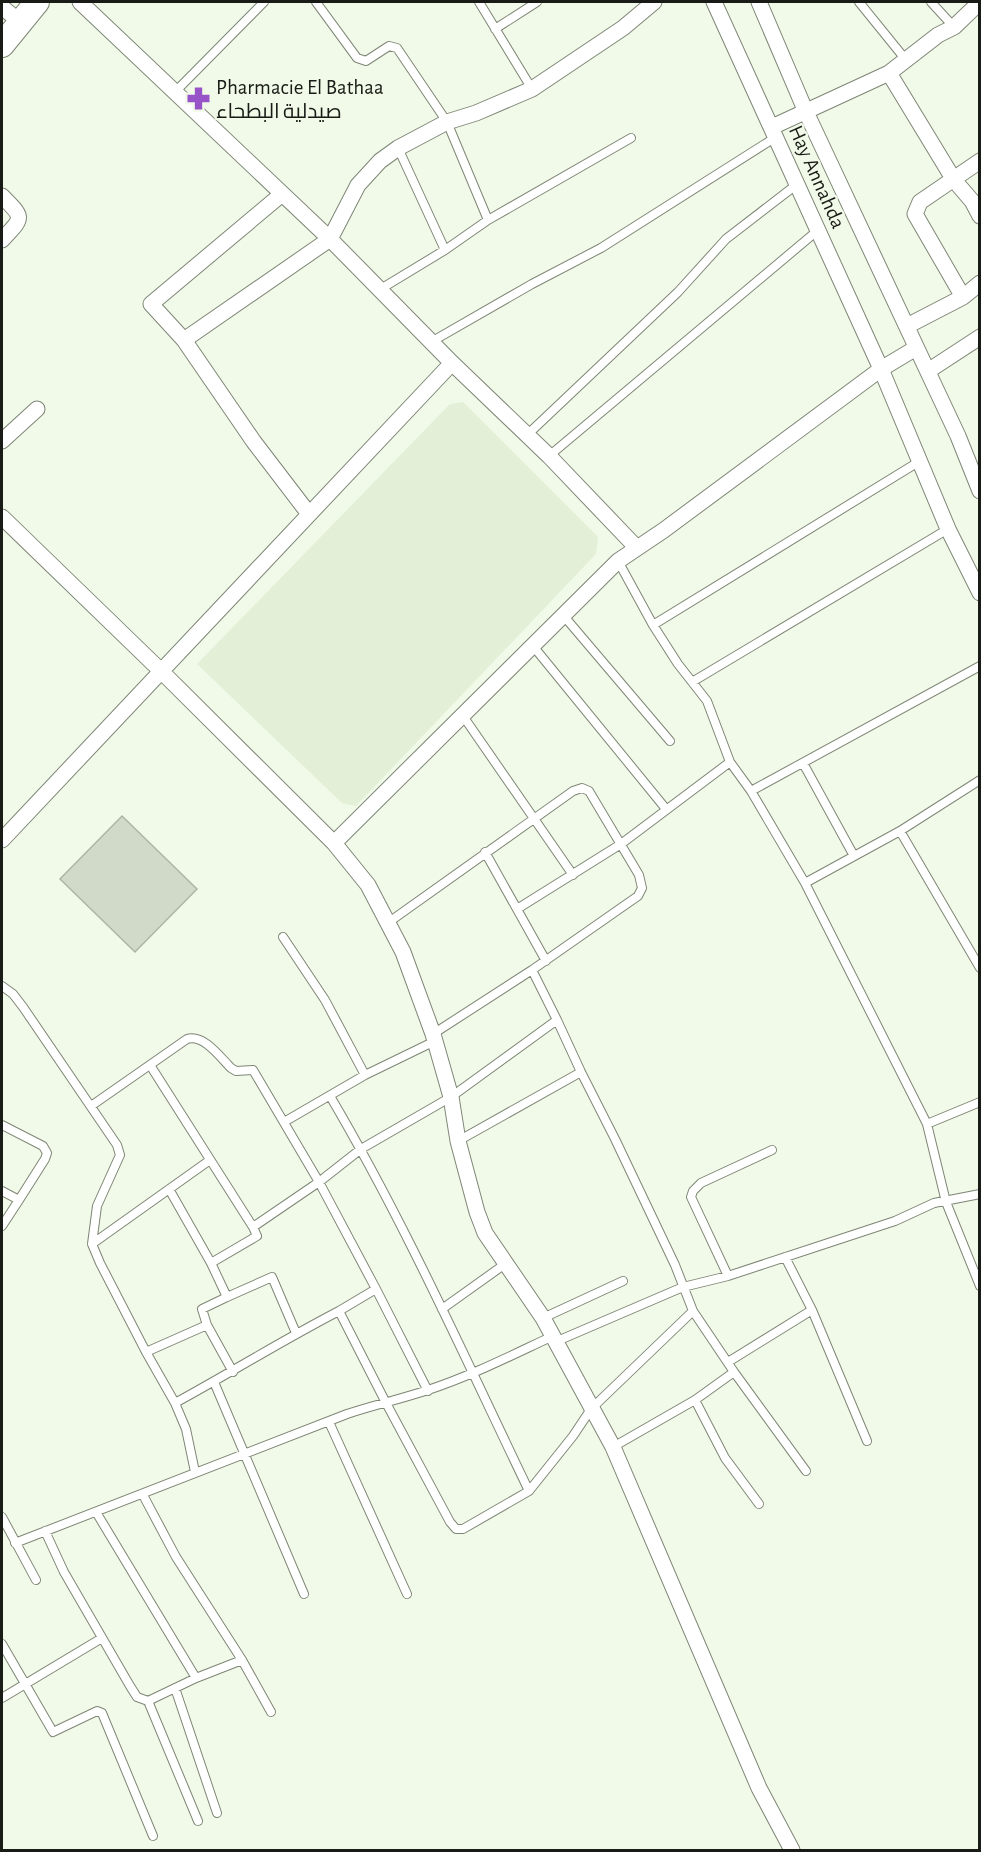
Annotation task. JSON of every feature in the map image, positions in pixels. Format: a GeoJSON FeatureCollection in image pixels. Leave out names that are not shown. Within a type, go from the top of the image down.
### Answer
{"type":"FeatureCollection","features":[{"type":"Feature","properties":{"kind":"main road"},"geometry":{"type":"LineString","coordinates":[[2,45],[11,15],[37,2]]}},
{"type":"Feature","properties":{"kind":"street"},"geometry":{"type":"LineString","coordinates":[[80,2],[330,239],[452,363],[549,456],[636,547]]}},
{"type":"Feature","properties":{"kind":"street"},"geometry":{"type":"LineString","coordinates":[[184,340],[330,239],[358,185],[380,162],[398,148],[447,122],[476,113],[532,89],[622,28],[654,2]]}},
{"type":"Feature","properties":{"kind":"street","name":"Hay Annahda"},"geometry":{"type":"LineString","coordinates":[[714,2],[881,369],[948,529],[980,593]]}},
{"type":"Feature","properties":{"kind":"street","name":"Hay Annahda"},"geometry":{"type":"LineString","coordinates":[[759,2],[806,112],[958,436],[978,486]]}},
{"type":"Feature","properties":{"kind":"street"},"geometry":{"type":"LineString","coordinates":[[774,132],[806,112],[889,73],[938,35],[954,27],[980,2]]}},
{"type":"Feature","properties":{"kind":"street"},"geometry":{"type":"LineString","coordinates":[[889,73],[954,180],[976,198],[980,216]]}},
{"type":"Feature","properties":{"kind":"street"},"geometry":{"type":"LineString","coordinates":[[963,297],[915,214],[920,202],[980,161]]}},
{"type":"Feature","properties":{"kind":"street"},"geometry":{"type":"LineString","coordinates":[[282,194],[205,261],[152,301],[152,307],[184,340],[254,442],[309,514]]}},
{"type":"Feature","properties":{"kind":"street"},"geometry":{"type":"LineString","coordinates":[[2,196],[20,216],[18,222],[2,240]]}},
{"type":"Feature","properties":{"kind":"street"},"geometry":{"type":"LineString","coordinates":[[907,326],[963,297],[980,283]]}},
{"type":"Feature","properties":{"kind":"street"},"geometry":{"type":"LineString","coordinates":[[928,371],[980,337]]}},
{"type":"Feature","properties":{"kind":"street"},"geometry":{"type":"LineString","coordinates":[[334,843],[618,561],[664,530],[881,369],[916,348]]}},
{"type":"Feature","properties":{"kind":"street"},"geometry":{"type":"LineString","coordinates":[[2,840],[452,363]]}},
{"type":"Feature","properties":{"kind":"street"},"geometry":{"type":"LineString","coordinates":[[2,441],[37,409]]}},
{"type":"Feature","properties":{"kind":"street"},"geometry":{"type":"LineString","coordinates":[[2,518],[161,671],[334,843],[368,885],[403,952],[434,1038],[451,1096],[458,1141],[485,1233],[543,1318],[613,1447],[759,1788],[792,1851]]}},
{"type":"Feature","properties":{"kind":"lane"},"geometry":{"type":"LineString","coordinates":[[175,92],[264,2]]}},
{"type":"Feature","properties":{"kind":"lane"},"geometry":{"type":"LineString","coordinates":[[316,2],[361,61],[366,61],[389,46],[397,48],[447,122],[488,220]]}},
{"type":"Feature","properties":{"kind":"lane"},"geometry":{"type":"LineString","coordinates":[[479,2],[532,89]]}},
{"type":"Feature","properties":{"kind":"lane"},"geometry":{"type":"LineString","coordinates":[[495,29],[537,2]]}},
{"type":"Feature","properties":{"kind":"lane"},"geometry":{"type":"LineString","coordinates":[[859,2],[906,60]]}},
{"type":"Feature","properties":{"kind":"lane"},"geometry":{"type":"LineString","coordinates":[[931,2],[954,27]]}},
{"type":"Feature","properties":{"kind":"lane"},"geometry":{"type":"LineString","coordinates":[[431,342],[532,284],[601,248],[774,132]]}},
{"type":"Feature","properties":{"kind":"lane"},"geometry":{"type":"LineString","coordinates":[[379,290],[445,250],[488,220],[631,138]]}},
{"type":"Feature","properties":{"kind":"lane"},"geometry":{"type":"LineString","coordinates":[[398,148],[445,250]]}},
{"type":"Feature","properties":{"kind":"lane"},"geometry":{"type":"LineString","coordinates":[[527,435],[678,292],[726,239],[796,185]]}},
{"type":"Feature","properties":{"kind":"lane"},"geometry":{"type":"LineString","coordinates":[[549,456],[817,231]]}},
{"type":"Feature","properties":{"kind":"lane"},"geometry":{"type":"LineString","coordinates":[[653,625],[920,461]]}},
{"type":"Feature","properties":{"kind":"lane"},"geometry":{"type":"LineString","coordinates":[[692,682],[948,529]]}},
{"type":"Feature","properties":{"kind":"lane"},"geometry":{"type":"LineString","coordinates":[[618,561],[653,625],[707,701],[730,762],[751,791],[805,883],[927,1124],[946,1202],[980,1286]]}},
{"type":"Feature","properties":{"kind":"lane"},"geometry":{"type":"LineString","coordinates":[[563,615],[670,741]]}},
{"type":"Feature","properties":{"kind":"lane"},"geometry":{"type":"LineString","coordinates":[[533,646],[666,809]]}},
{"type":"Feature","properties":{"kind":"lane"},"geometry":{"type":"LineString","coordinates":[[751,791],[980,666]]}},
{"type":"Feature","properties":{"kind":"lane"},"geometry":{"type":"LineString","coordinates":[[463,716],[573,875]]}},
{"type":"Feature","properties":{"kind":"lane"},"geometry":{"type":"LineString","coordinates":[[517,909],[621,844],[730,762]]}},
{"type":"Feature","properties":{"kind":"lane"},"geometry":{"type":"LineString","coordinates":[[803,763],[854,856]]}},
{"type":"Feature","properties":{"kind":"lane"},"geometry":{"type":"LineString","coordinates":[[805,883],[900,831],[980,780]]}},
{"type":"Feature","properties":{"kind":"lane"},"geometry":{"type":"LineString","coordinates":[[284,1122],[434,1038],[638,896],[642,888],[639,875],[589,790],[582,788],[573,791],[388,922]]}},
{"type":"Feature","properties":{"kind":"lane"},"geometry":{"type":"LineString","coordinates":[[900,831],[980,968]]}},
{"type":"Feature","properties":{"kind":"lane"},"geometry":{"type":"LineString","coordinates":[[485,852],[546,961]]}},
{"type":"Feature","properties":{"kind":"lane"},"geometry":{"type":"LineString","coordinates":[[283,938],[325,1000],[365,1075]]}},
{"type":"Feature","properties":{"kind":"lane"},"geometry":{"type":"LineString","coordinates":[[532,970],[580,1072],[615,1139],[693,1311],[806,1471]]}},
{"type":"Feature","properties":{"kind":"lane"},"geometry":{"type":"LineString","coordinates":[[2,986],[13,994],[23,1007],[117,1145],[120,1155],[97,1206],[92,1244],[146,1352],[175,1403],[186,1429],[195,1473]]}},
{"type":"Feature","properties":{"kind":"lane"},"geometry":{"type":"LineString","coordinates":[[253,1227],[319,1182],[361,1149],[451,1096],[557,1020]]}},
{"type":"Feature","properties":{"kind":"lane"},"geometry":{"type":"LineString","coordinates":[[91,1106],[187,1039],[194,1037],[201,1039],[236,1071],[253,1070],[319,1182],[428,1391]]}},
{"type":"Feature","properties":{"kind":"lane"},"geometry":{"type":"LineString","coordinates":[[150,1065],[257,1236],[211,1263]]}},
{"type":"Feature","properties":{"kind":"lane"},"geometry":{"type":"LineString","coordinates":[[458,1141],[580,1072]]}},
{"type":"Feature","properties":{"kind":"lane"},"geometry":{"type":"LineString","coordinates":[[330,1096],[361,1149],[442,1309],[529,1491]]}},
{"type":"Feature","properties":{"kind":"lane"},"geometry":{"type":"LineString","coordinates":[[927,1124],[980,1102]]}},
{"type":"Feature","properties":{"kind":"lane"},"geometry":{"type":"LineString","coordinates":[[2,1125],[43,1146],[47,1153],[2,1226]]}},
{"type":"Feature","properties":{"kind":"lane"},"geometry":{"type":"LineString","coordinates":[[728,1276],[692,1197],[693,1191],[701,1183],[772,1150]]}},
{"type":"Feature","properties":{"kind":"lane"},"geometry":{"type":"LineString","coordinates":[[92,1244],[210,1160]]}},
{"type":"Feature","properties":{"kind":"lane"},"geometry":{"type":"LineString","coordinates":[[169,1189],[211,1263],[227,1297]]}},
{"type":"Feature","properties":{"kind":"lane"},"geometry":{"type":"LineString","coordinates":[[2,1191],[19,1200]]}},
{"type":"Feature","properties":{"kind":"lane"},"geometry":{"type":"LineString","coordinates":[[15,1543],[385,1401],[428,1391],[683,1287],[728,1276],[894,1221],[934,1203],[980,1194]]}},
{"type":"Feature","properties":{"kind":"lane"},"geometry":{"type":"LineString","coordinates":[[784,1257],[812,1310],[867,1441]]}},
{"type":"Feature","properties":{"kind":"lane"},"geometry":{"type":"LineString","coordinates":[[442,1309],[505,1264]]}},
{"type":"Feature","properties":{"kind":"lane"},"geometry":{"type":"LineString","coordinates":[[233,1372],[207,1325],[202,1309],[272,1277],[296,1333]]}},
{"type":"Feature","properties":{"kind":"lane"},"geometry":{"type":"LineString","coordinates":[[543,1318],[623,1281]]}},
{"type":"Feature","properties":{"kind":"lane"},"geometry":{"type":"LineString","coordinates":[[175,1403],[376,1289]]}},
{"type":"Feature","properties":{"kind":"lane"},"geometry":{"type":"LineString","coordinates":[[728,1362],[812,1310]]}},
{"type":"Feature","properties":{"kind":"lane"},"geometry":{"type":"LineString","coordinates":[[339,1311],[450,1522],[456,1528],[463,1529],[529,1491],[573,1436],[591,1409],[693,1311]]}},
{"type":"Feature","properties":{"kind":"lane"},"geometry":{"type":"LineString","coordinates":[[146,1352],[207,1325]]}},
{"type":"Feature","properties":{"kind":"lane"},"geometry":{"type":"LineString","coordinates":[[613,1447],[695,1400],[735,1372]]}},
{"type":"Feature","properties":{"kind":"lane"},"geometry":{"type":"LineString","coordinates":[[214,1382],[304,1594]]}},
{"type":"Feature","properties":{"kind":"lane"},"geometry":{"type":"LineString","coordinates":[[695,1400],[725,1458],[759,1504]]}},
{"type":"Feature","properties":{"kind":"lane"},"geometry":{"type":"LineString","coordinates":[[329,1422],[407,1594]]}},
{"type":"Feature","properties":{"kind":"lane"},"geometry":{"type":"LineString","coordinates":[[143,1495],[176,1557],[242,1660],[271,1712]]}},
{"type":"Feature","properties":{"kind":"lane"},"geometry":{"type":"LineString","coordinates":[[96,1512],[196,1678]]}},
{"type":"Feature","properties":{"kind":"lane"},"geometry":{"type":"LineString","coordinates":[[2,1516],[36,1580]]}},
{"type":"Feature","properties":{"kind":"lane"},"geometry":{"type":"LineString","coordinates":[[45,1532],[64,1572],[137,1696],[148,1701],[198,1821]]}},
{"type":"Feature","properties":{"kind":"lane"},"geometry":{"type":"LineString","coordinates":[[2,1698],[102,1638]]}},
{"type":"Feature","properties":{"kind":"lane"},"geometry":{"type":"LineString","coordinates":[[2,1644],[52,1732],[97,1711],[102,1713],[153,1836]]}},
{"type":"Feature","properties":{"kind":"lane"},"geometry":{"type":"LineString","coordinates":[[148,1701],[196,1678],[242,1660]]}},
{"type":"Feature","properties":{"kind":"lane"},"geometry":{"type":"LineString","coordinates":[[175,1688],[218,1813]]}},
{"type":"Feature","properties":{"kind":"shaded area"},"geometry":{"type":"Polygon","coordinates":[[[463,402],[598,537],[596,554],[356,806],[342,803],[197,664],[450,404],[463,402]]]}},
{"type":"Feature","properties":{"kind":"building"},"geometry":{"type":"Polygon","coordinates":[[[122,816],[197,889],[135,952],[60,879],[122,816]]]}},
{"type":"Feature","properties":{"kind":"place","name":"Pharmacie El Bathaa صيدلية البطحاء"},"geometry":{"type":"Point","coordinates":[198,99]}}]}
